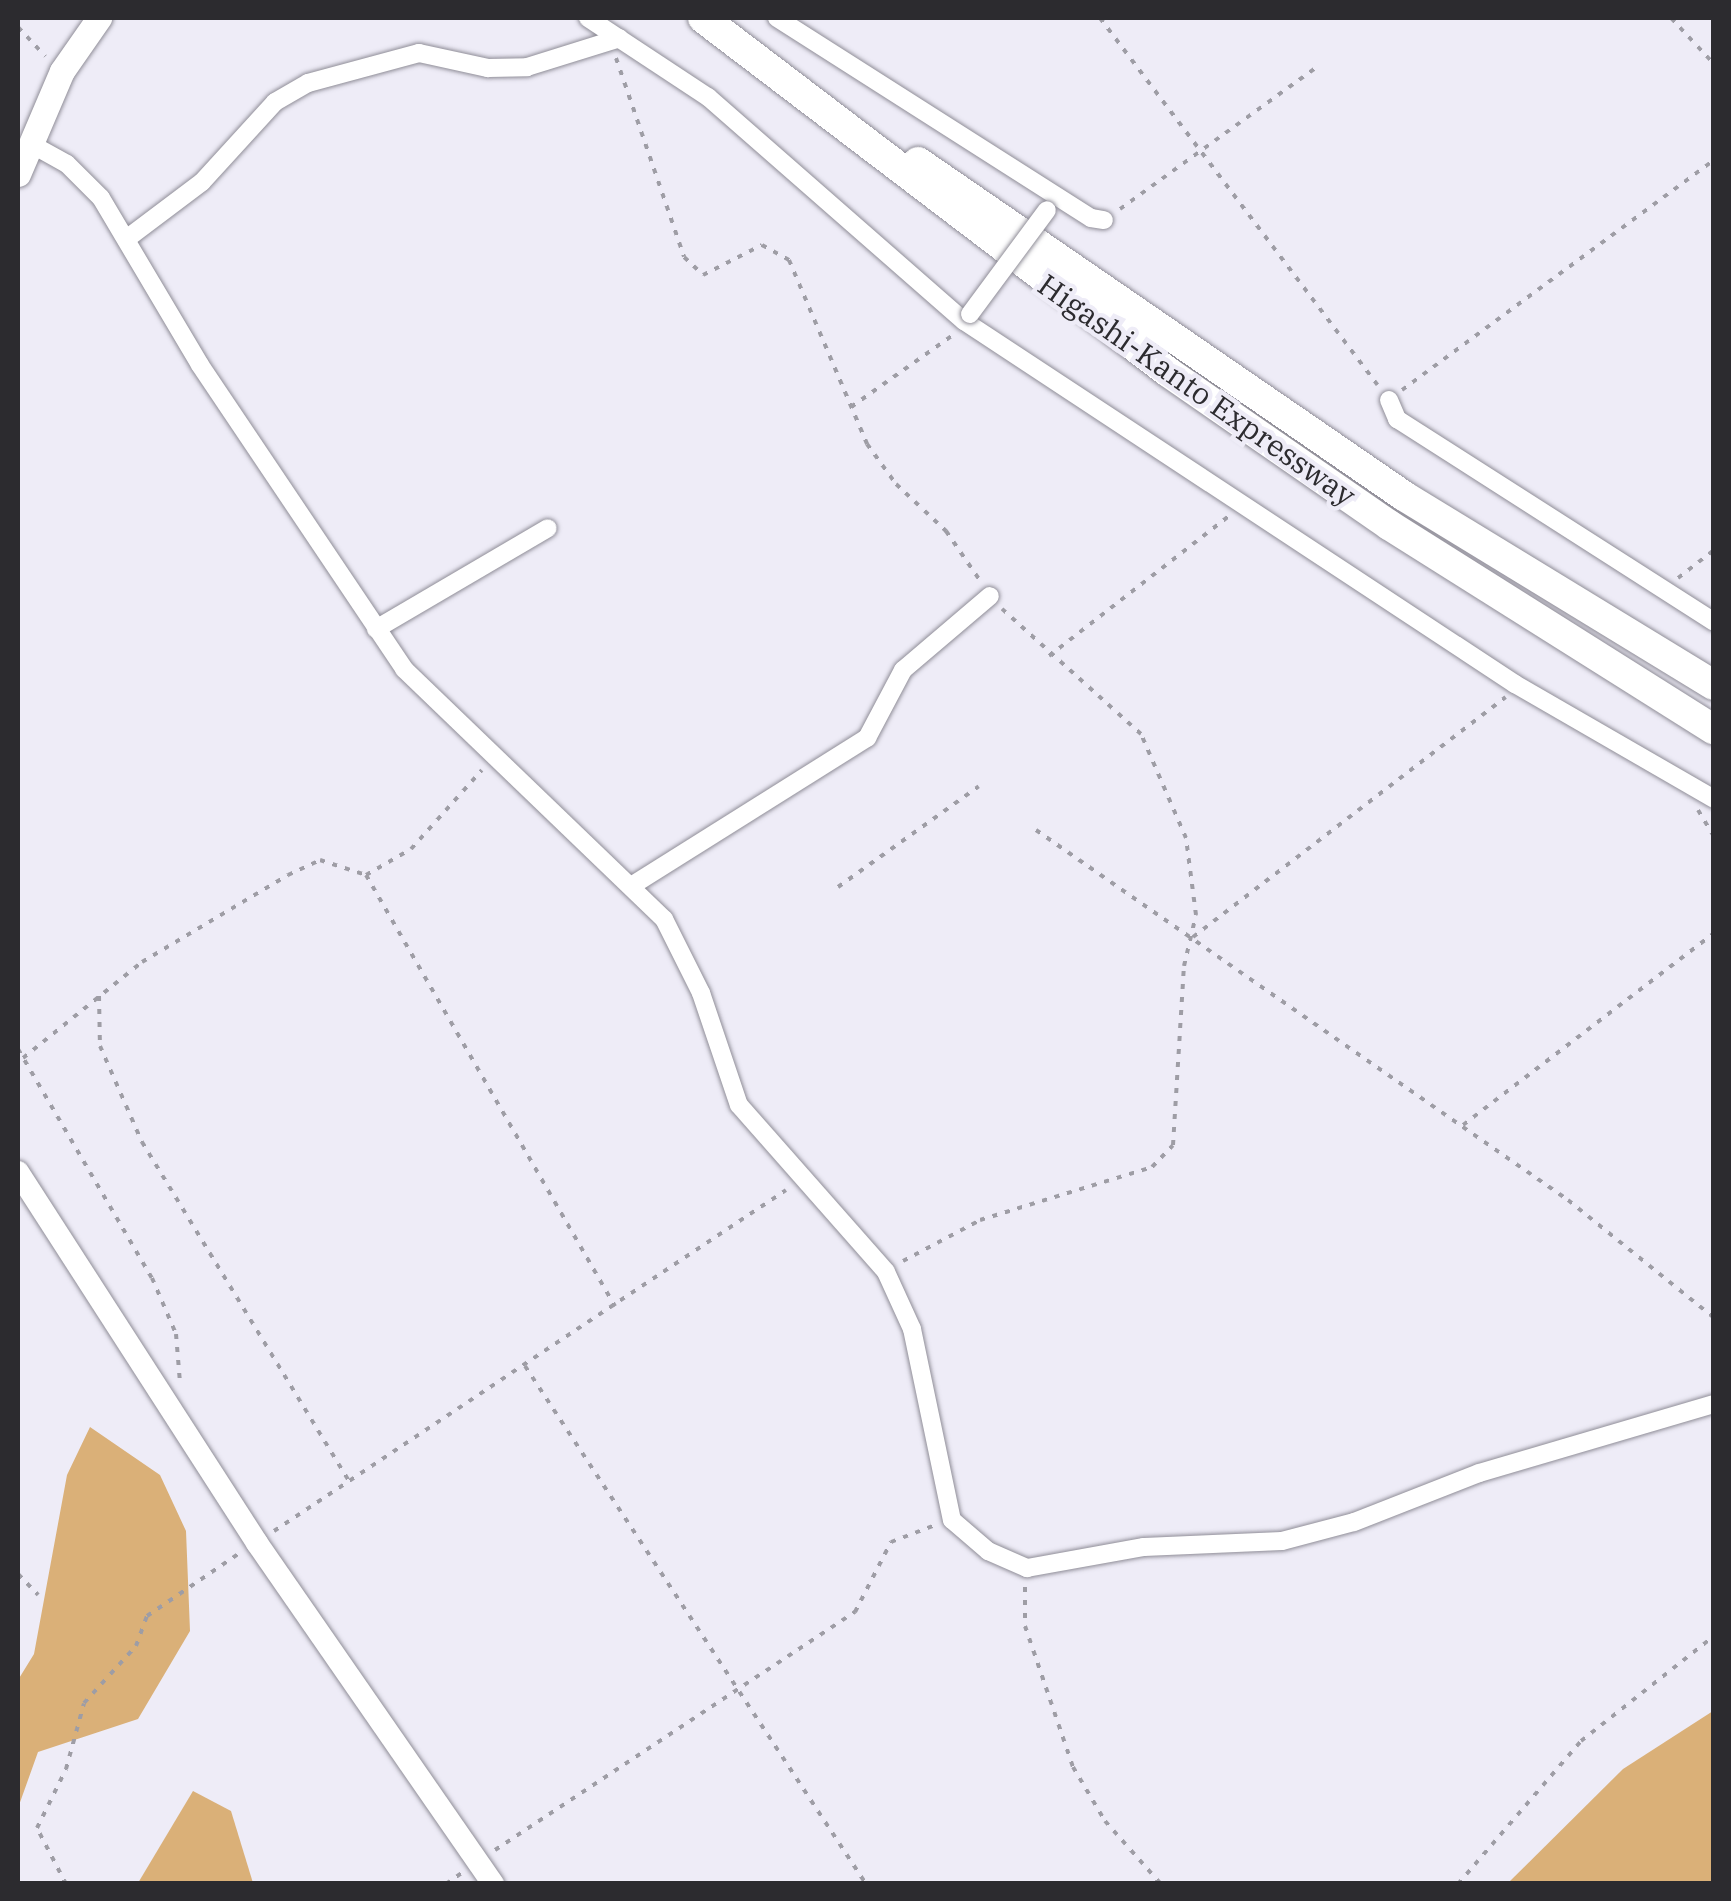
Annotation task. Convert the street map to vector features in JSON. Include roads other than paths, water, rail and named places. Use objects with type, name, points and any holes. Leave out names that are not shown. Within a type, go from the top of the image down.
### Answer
[{"type":"highway","name":"Higashi-Kanto Expressway","points":[[703,18],[1168,372],[1389,525],[1714,730]]},
{"type":"highway","name":"Higashi-Kanto Expressway","points":[[728,18],[1184,350],[1421,506],[1714,685]]},
{"type":"main road","points":[[18,174],[62,71],[99,18]]},
{"type":"street","points":[[588,18],[615,42],[708,96],[967,318],[1236,505],[1515,684],[1714,800]]},
{"type":"street","points":[[777,18],[1104,220]]},
{"type":"street","points":[[129,237],[202,182],[275,102],[308,83],[419,52],[509,69],[615,42]]},
{"type":"street","points":[[30,144],[67,164],[129,237],[200,365],[404,670],[497,752],[664,919],[686,958],[739,1105],[800,1181],[886,1272],[912,1329],[952,1520],[988,1551],[1027,1568],[1144,1547],[1282,1542],[1354,1522],[1479,1473],[1714,1404]]},
{"type":"street","points":[[967,318],[1057,193]]},
{"type":"street","points":[[1389,400],[1397,419],[1714,622]]},
{"type":"street","points":[[376,628],[548,528]]},
{"type":"street","points":[[632,886],[867,738],[903,670],[990,596]]},
{"type":"street","points":[[18,1172],[257,1542],[493,1884]]}]
